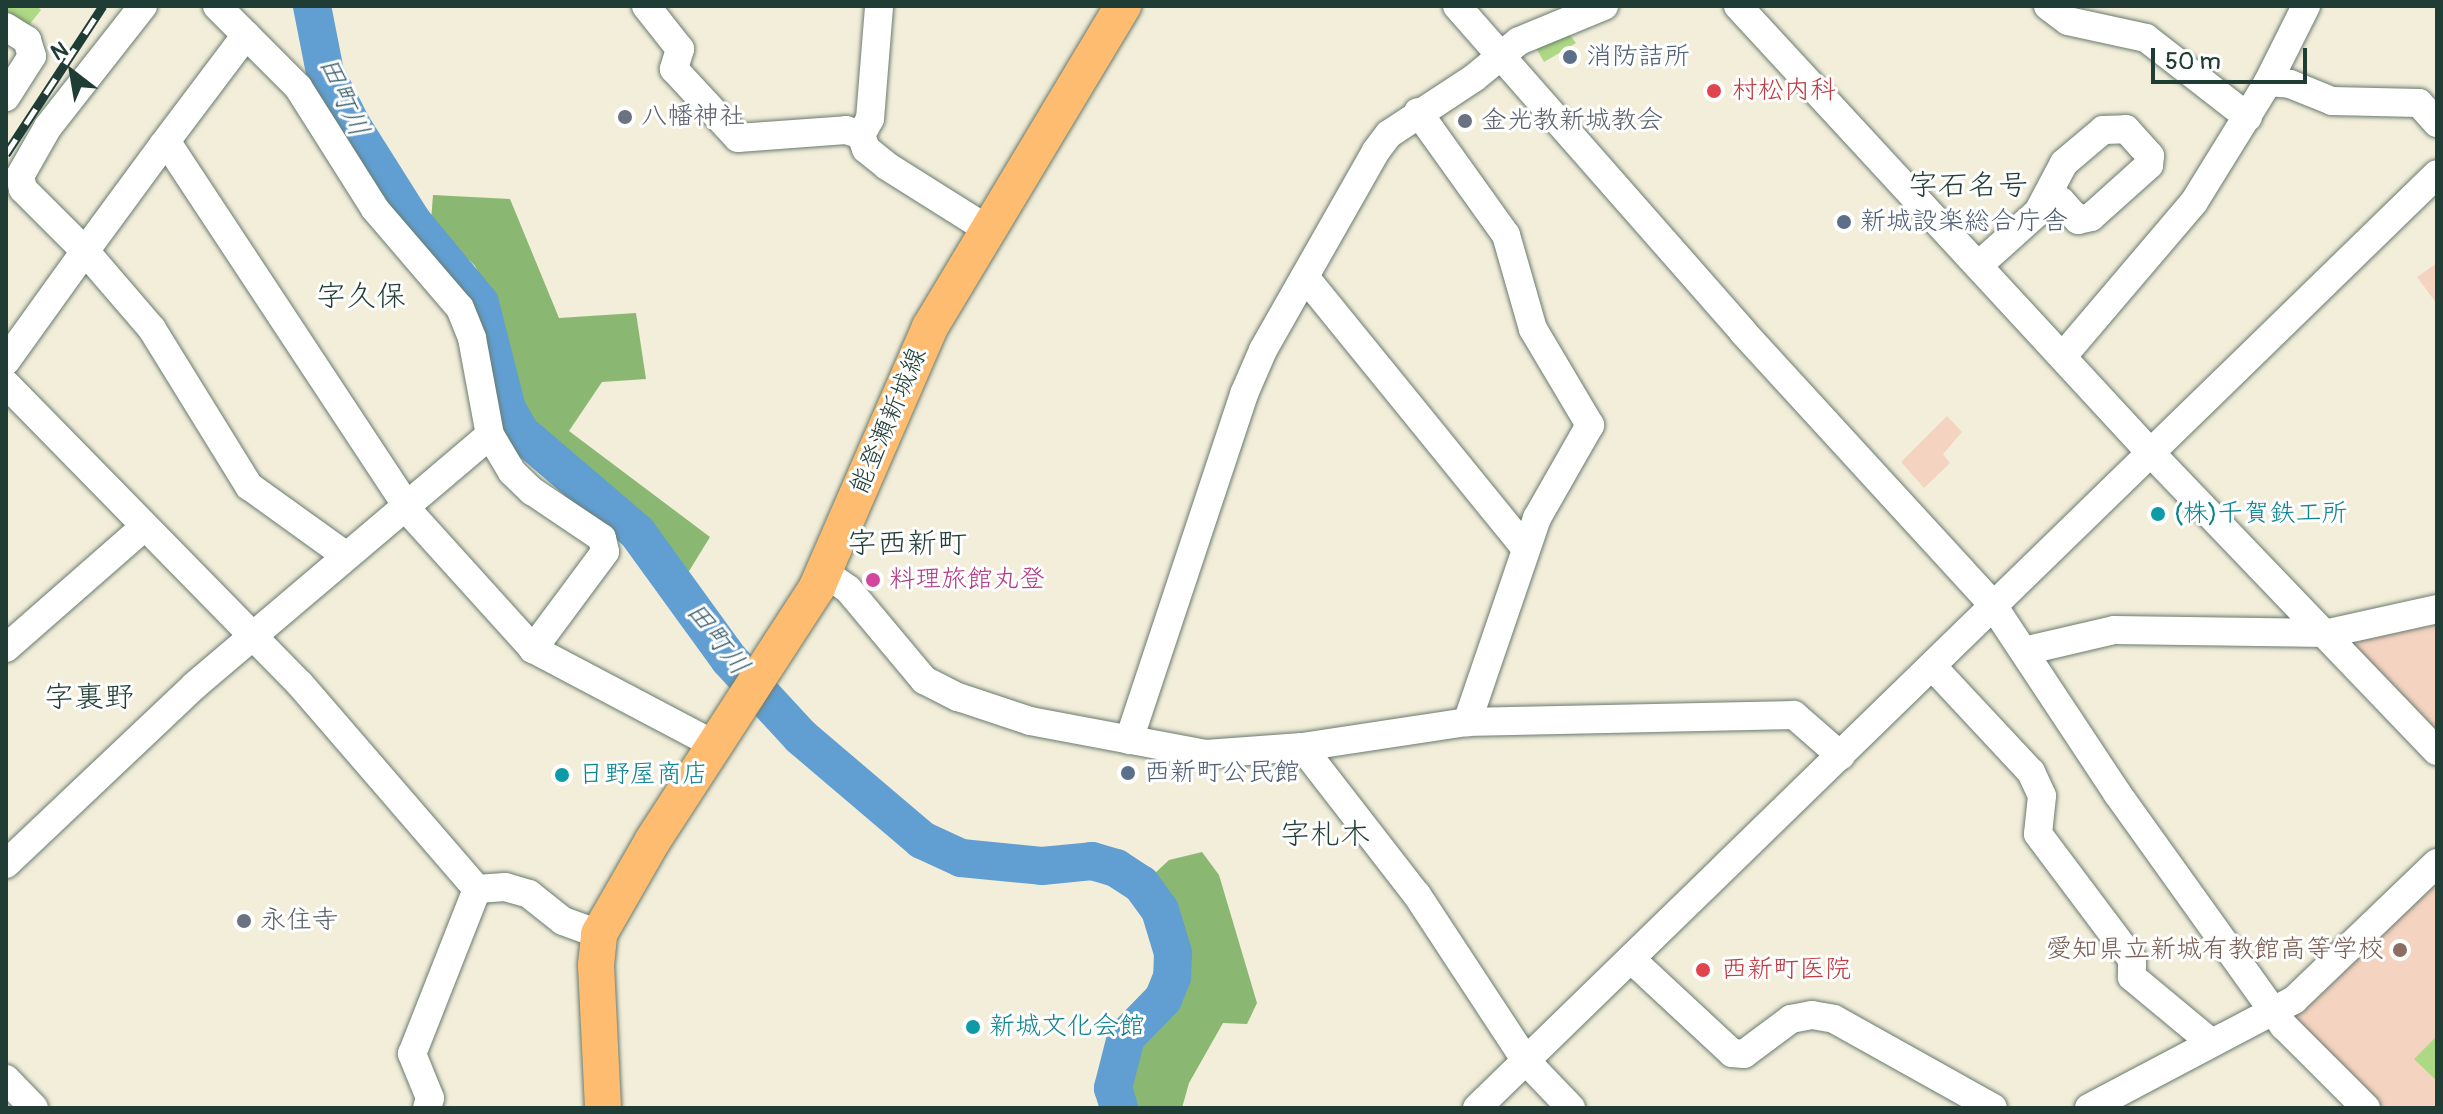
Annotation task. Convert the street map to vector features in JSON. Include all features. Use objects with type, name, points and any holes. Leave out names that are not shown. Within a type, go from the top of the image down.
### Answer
[{"type":"main road","name":"能登瀬新城線","points":[[603,1108],[596,965],[599,934],[653,840],[717,746],[825,573],[930,327],[1123,6]]},
{"type":"street","points":[[143,6],[86,75],[20,176],[23,189],[85,251],[152,329],[249,486],[345,555]]},
{"type":"street","points":[[217,6],[298,87],[375,209],[460,308],[472,338],[490,435],[512,472],[532,491],[602,538],[605,552],[533,649]]},
{"type":"street","points":[[646,6],[680,49],[674,69],[738,138],[846,130],[861,135]]},
{"type":"street","points":[[879,6],[870,119],[861,135],[866,149],[887,166],[987,229]]},
{"type":"street","points":[[1129,740],[1244,394],[1376,151],[1418,112],[1474,78],[1519,41],[1604,6]]},
{"type":"street","points":[[1738,6],[1980,264],[2148,450],[2329,633],[2437,751]]},
{"type":"street","points":[[2048,6],[2068,21],[2146,38],[2248,117]]},
{"type":"street","points":[[2063,356],[2159,247],[2248,117],[2306,6]]},
{"type":"street","points":[[1468,10],[1500,55],[1992,604],[2117,793],[2274,1012],[2366,1108]]},
{"type":"street","points":[[6,27],[27,40],[32,56],[6,97]]},
{"type":"street","points":[[6,361],[246,35]]},
{"type":"street","points":[[2268,82],[2290,84],[2332,101],[2419,103],[2437,123]]},
{"type":"street","points":[[1418,112],[1506,235],[1533,329],[1590,425],[1537,518],[1467,722]]},
{"type":"street","points":[[163,145],[172,150],[405,504],[508,626],[533,649],[717,746]]},
{"type":"street","points":[[1477,1108],[1841,756],[2148,450],[2437,174]]},
{"type":"street","points":[[1980,264],[2038,212],[2046,198]]},
{"type":"street","points":[[1305,277],[1526,549]]},
{"type":"street","points":[[6,384],[300,684],[477,889]]},
{"type":"street","points":[[6,864],[252,636],[490,435]]},
{"type":"street","points":[[6,648],[144,527]]},
{"type":"street","points":[[825,573],[848,589],[924,680],[1030,721],[1206,754],[1302,747],[1467,722],[1794,715],[1841,756]]},
{"type":"street","points":[[2024,651],[2114,630],[2329,633],[2437,609]]},
{"type":"street","points":[[1932,666],[2031,772],[2042,796],[2038,834],[2132,959],[2132,977],[2209,1041]]},
{"type":"street","points":[[1302,747],[1417,895],[1526,1061],[1571,1108]]},
{"type":"street","points":[[2089,1108],[2209,1041],[2294,1000],[2437,863]]},
{"type":"street","points":[[477,889],[505,887],[529,894],[563,921],[599,934]]},
{"type":"street","points":[[427,1108],[430,1098],[412,1054],[477,889]]},
{"type":"street","points":[[1631,959],[1732,1053],[1744,1054],[1791,1019],[1812,1015],[1834,1019],[1993,1108]]},
{"type":"street","points":[[6,1079],[34,1108]]},
{"type":"shaded area","points":[[2437,263],[2437,304],[2417,277]]},
{"type":"shaded area","points":[[1947,416],[1962,432],[1943,454],[1950,463],[1924,488],[1901,462]]},
{"type":"shaded area","points":[[2437,624],[2437,740],[2354,648],[2364,637]]},
{"type":"shaded area","name":"愛知県立新城有教館高等学校","points":[[2437,879],[2437,1108],[2377,1108],[2288,1021]]},
{"type":"green space","points":[[6,6],[37,6],[41,10],[25,30],[6,14]]},
{"type":"green space","points":[[1567,31],[1576,43],[1544,62],[1536,48]]},
{"type":"green space","points":[[433,195],[510,199],[559,318],[636,313],[646,379],[602,382],[569,431],[710,537],[686,576],[633,512],[552,454],[528,424],[497,307],[475,266],[431,221]]},
{"type":"green space","points":[[1202,852],[1219,875],[1257,1003],[1247,1024],[1223,1023],[1189,1083],[1182,1108],[1121,1108],[1116,1088],[1126,1049],[1160,1008],[1177,977],[1170,903],[1153,875],[1169,860]]},
{"type":"green space","points":[[2437,1036],[2437,1081],[2414,1059]]},
{"type":"waterway","name":"田町川","points":[[312,6],[325,72],[351,124],[413,222],[480,303],[507,409],[521,433],[637,532],[729,659],[801,737],[922,840],[961,858],[1042,866],[1092,861],[1116,868],[1141,884],[1160,910],[1173,953],[1172,977],[1163,999],[1126,1037],[1113,1088],[1119,1108]]},
{"type":"railway","points":[[6,154],[103,6]]},
{"type":"place","name":"消防詰所","points":[[1570,57]]},
{"type":"place","name":"村松内科","points":[[1714,91]]},
{"type":"place","name":"八幡神社","points":[[625,117]]},
{"type":"place","name":"金光教新城教会","points":[[1465,121]]},
{"type":"place","name":"新城設楽総合庁舎","points":[[1844,222]]},
{"type":"place","name":"(株)千賀鉄工所","points":[[2158,514]]},
{"type":"place","name":"料理旅館丸登","points":[[873,580]]},
{"type":"place","name":"西新町公民館","points":[[1128,773]]},
{"type":"place","name":"日野屋商店","points":[[562,775]]},
{"type":"place","name":"永住寺","points":[[244,921]]},
{"type":"place","name":"愛知県立新城有教館高等学校","points":[[2400,950]]},
{"type":"place","name":"西新町医院","points":[[1703,970]]},
{"type":"place","name":"新城文化会館","points":[[973,1027]]},
{"type":"district","name":"字石名号","points":[[1968,186]]},
{"type":"district","name":"字久保","points":[[361,297]]},
{"type":"district","name":"字西新町","points":[[907,544]]},
{"type":"district","name":"字裏野","points":[[89,698]]},
{"type":"district","name":"字札木","points":[[1325,835]]}]
